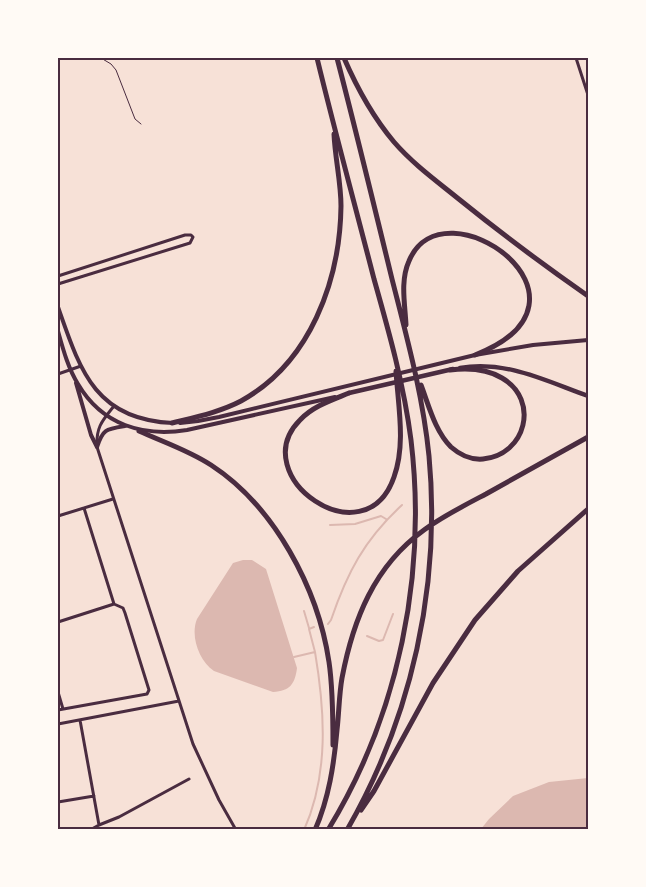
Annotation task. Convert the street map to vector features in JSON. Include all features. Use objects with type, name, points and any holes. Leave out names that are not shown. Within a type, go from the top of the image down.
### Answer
[{"type":"highway","points":[[317,58],[395,356],[408,419],[415,482],[415,535],[410,598],[400,651],[383,712],[364,761],[328,830]]},
{"type":"highway","points":[[337,58],[414,368],[427,435],[431,494],[430,552],[424,611],[415,658],[400,710],[378,769],[348,828]]},
{"type":"highway","points":[[344,58],[357,87],[372,113],[408,157],[489,223],[588,296]]},
{"type":"highway","points":[[172,423],[220,410],[252,394],[280,371],[296,352],[310,330],[330,282],[338,241],[341,203],[332,121]]},
{"type":"highway","points":[[408,341],[404,284],[406,268],[410,258],[422,244],[434,236],[451,233],[471,236],[491,245],[508,257],[525,279],[530,294],[528,312],[519,329],[505,341],[475,355]]},
{"type":"highway","points":[[349,394],[316,407],[307,414],[294,426],[285,450],[289,471],[304,492],[322,506],[347,513],[362,511],[377,503],[387,492],[394,477],[400,442],[395,356]]},
{"type":"highway","points":[[414,368],[438,428],[451,447],[458,452],[477,459],[495,456],[504,452],[516,441],[523,426],[524,408],[517,393],[506,380],[493,374],[473,370],[450,370]]},
{"type":"highway","points":[[139,431],[184,449],[222,472],[262,512],[289,551],[308,588],[325,639],[332,684],[333,768]]},
{"type":"highway","points":[[315,830],[327,795],[333,768],[341,684],[347,652],[353,631],[379,575],[396,555],[423,530],[588,437]]},
{"type":"highway","points":[[348,828],[374,791],[433,683],[475,620],[518,571],[588,509]]},
{"type":"main road","points":[[349,394],[450,370],[480,365],[532,374],[588,396]]},
{"type":"street","points":[[576,58],[588,95]]},
{"type":"street","points":[[58,276],[185,235],[193,237],[190,243],[58,284]]},
{"type":"street","points":[[58,307],[81,366],[95,389],[114,406],[123,411],[142,419],[172,423],[198,421],[475,355],[533,345],[588,340]]},
{"type":"street","points":[[58,331],[71,370],[84,394],[107,415],[125,426],[139,431],[164,433],[187,430],[349,394]]},
{"type":"street","points":[[58,374],[81,366]]},
{"type":"street","points":[[75,378],[86,419],[179,701],[200,759],[219,800],[236,830]]},
{"type":"street","points":[[97,448],[97,431],[114,406]]},
{"type":"street","points":[[97,448],[104,432],[112,428],[125,426]]},
{"type":"street","points":[[58,516],[113,499]]},
{"type":"street","points":[[84,508],[114,604]]},
{"type":"street","points":[[58,622],[114,604],[123,608],[148,682],[147,694],[58,710]]},
{"type":"street","points":[[58,692],[63,709]]},
{"type":"street","points":[[58,724],[179,701]]},
{"type":"street","points":[[80,720],[99,825]]},
{"type":"street","points":[[90,830],[119,818],[189,779]]},
{"type":"street","points":[[58,802],[94,796]]},
{"type":"lane","points":[[101,58],[111,64],[116,70],[135,119],[141,124]]},
{"type":"shaded area","points":[[252,560],[266,569],[297,668],[291,686],[284,690],[273,692],[214,671],[204,661],[197,648],[195,626],[197,619],[233,563]]},
{"type":"shaded area","points":[[588,778],[588,829],[481,829],[513,796],[549,782]]},
{"type":"waterway","points":[[328,624],[358,558],[377,531],[402,505]]},
{"type":"waterway","points":[[330,525],[355,524],[381,516],[386,519]]},
{"type":"waterway","points":[[304,611],[309,628]]},
{"type":"waterway","points":[[367,636],[379,641],[383,640],[393,614]]},
{"type":"waterway","points":[[314,627],[309,629],[315,652]]},
{"type":"waterway","points":[[294,657],[315,652],[323,719],[323,742],[318,787],[304,830]]}]
